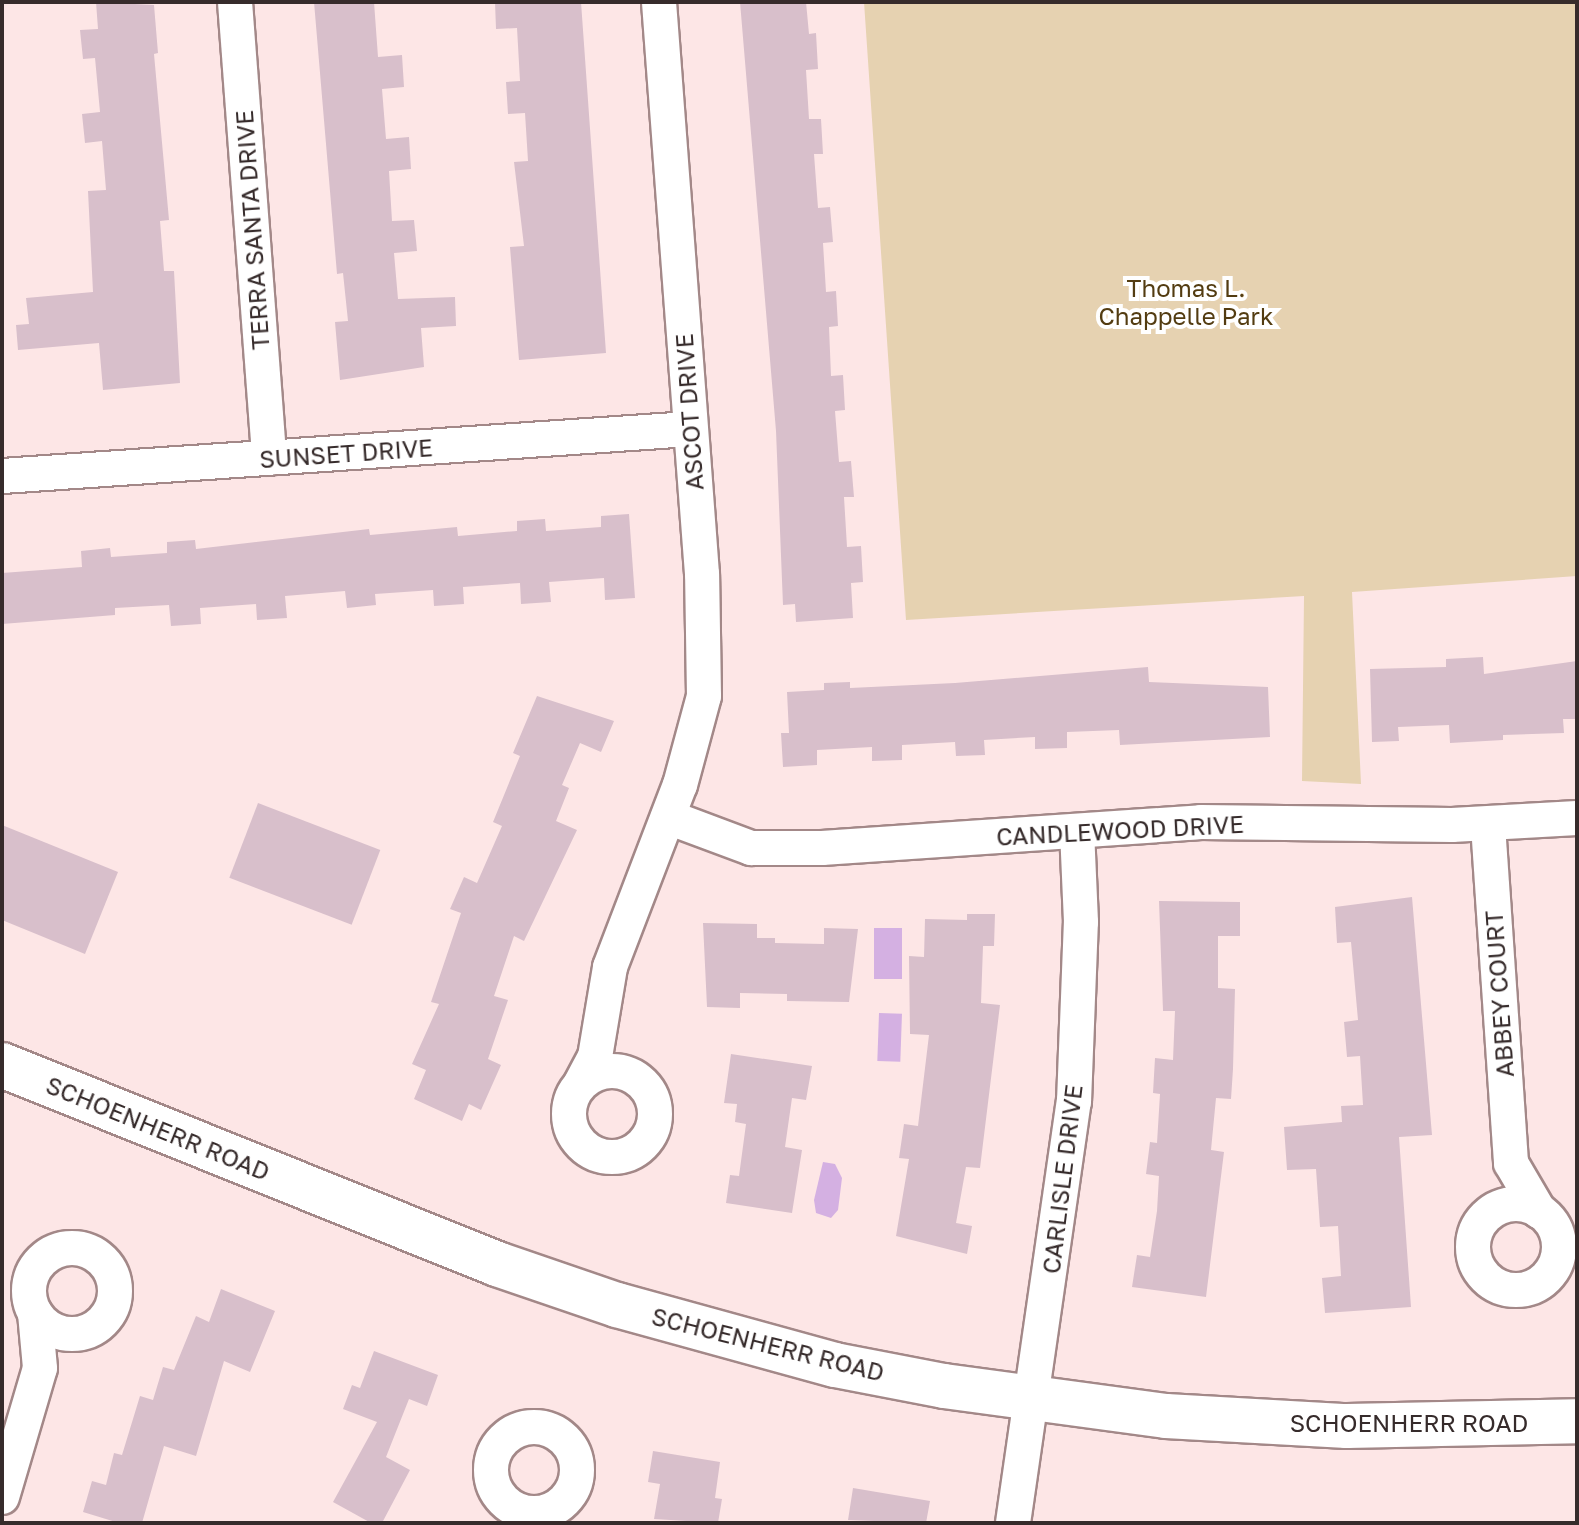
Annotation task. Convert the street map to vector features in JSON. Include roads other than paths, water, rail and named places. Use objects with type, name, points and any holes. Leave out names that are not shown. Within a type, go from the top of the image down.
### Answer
[{"type":"main road","name":"SCHOENHERR ROAD","points":[[2,1065],[497,1264],[617,1305],[835,1365],[1031,1399],[1262,1423],[1577,1421]]},
{"type":"street","name":"TERRA SANTA DRIVE","points":[[235,2],[269,458]]},
{"type":"street","name":"ASCOT DRIVE","points":[[581,1083],[595,1057],[610,967],[668,817],[704,696],[706,644],[659,2]]},
{"type":"street","name":"SUNSET DRIVE","points":[[2,476],[690,429]]},
{"type":"street","name":"CANDLEWOOD DRIVE","points":[[668,817],[751,848],[1077,832],[1201,822],[1488,825],[1577,818]]},
{"type":"street","name":"ABBEY COURT","points":[[1488,825],[1511,1163],[1539,1211],[1550,1221],[1559,1249],[1548,1276],[1522,1290],[1493,1284],[1475,1263],[1474,1236],[1511,1163]]},
{"type":"street","name":"CARLISLE DRIVE","points":[[1013,1523],[1074,1102],[1081,922],[1077,832]]},
{"type":"street","points":[[600,1030],[620,1071]]},
{"type":"street","points":[[620,1071],[644,1084],[656,1109],[650,1136],[629,1154],[600,1156],[576,1139],[569,1110],[581,1083],[593,1074],[620,1071]]},
{"type":"street","points":[[1488,1213],[1513,1203],[1539,1211]]},
{"type":"street","points":[[2,1497],[40,1368],[29,1284],[43,1258],[55,1250],[85,1249],[108,1267],[115,1293],[105,1318],[40,1368]]},
{"type":"street","points":[[35,1313],[55,1331],[82,1333]]},
{"type":"street","points":[[547,1429],[570,1447],[577,1473],[568,1498],[536,1518],[517,1510],[500,1508],[491,1464],[505,1438],[517,1430],[547,1429]]},
{"type":"park label","name":"Thomas L. Chappelle Park","points":[[1186,302]]}]
